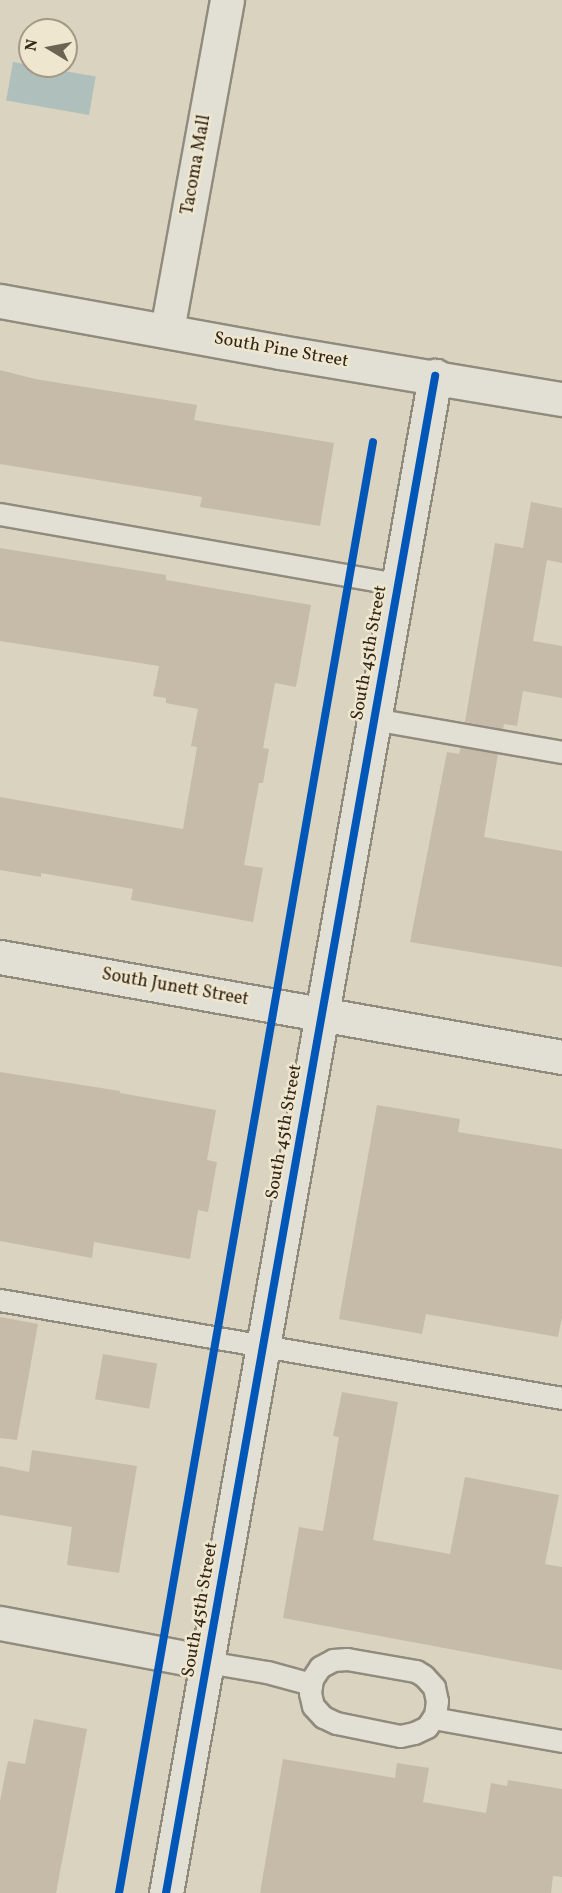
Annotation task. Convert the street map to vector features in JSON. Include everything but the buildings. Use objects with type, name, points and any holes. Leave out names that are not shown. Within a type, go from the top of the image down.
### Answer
[{"type":"street","name":"Tacoma Mall","points":[[167,330],[227,0]]},
{"type":"street","name":"South Pine Street","points":[[0,301],[280,352],[435,376],[562,399]]},
{"type":"street","name":"South 45th Street","points":[[166,1893],[435,376]]},
{"type":"street","name":"South Junett Street","points":[[0,957],[562,1057]]},
{"type":"street","points":[[0,1623],[207,1662]]},
{"type":"lane","points":[[0,514],[398,584]]},
{"type":"lane","points":[[373,719],[562,752]]},
{"type":"lane","points":[[0,1300],[562,1398]]},
{"type":"lane","points":[[347,1659],[416,1671],[434,1687],[437,1701],[433,1718],[427,1727],[414,1734],[400,1736],[336,1723],[323,1717],[313,1706],[310,1693],[311,1684],[320,1667],[333,1660],[347,1659]]},
{"type":"lane","points":[[207,1662],[267,1672],[311,1684]]},
{"type":"lane","points":[[433,1718],[562,1741]]},
{"type":"shaded area","points":[[13,62],[18,63],[18,78],[78,78],[78,73],[96,77],[89,115],[6,100]]},
{"type":"cycle path","points":[[166,1893],[435,376]]},
{"type":"cycle path","points":[[119,1893],[373,442]]}]
